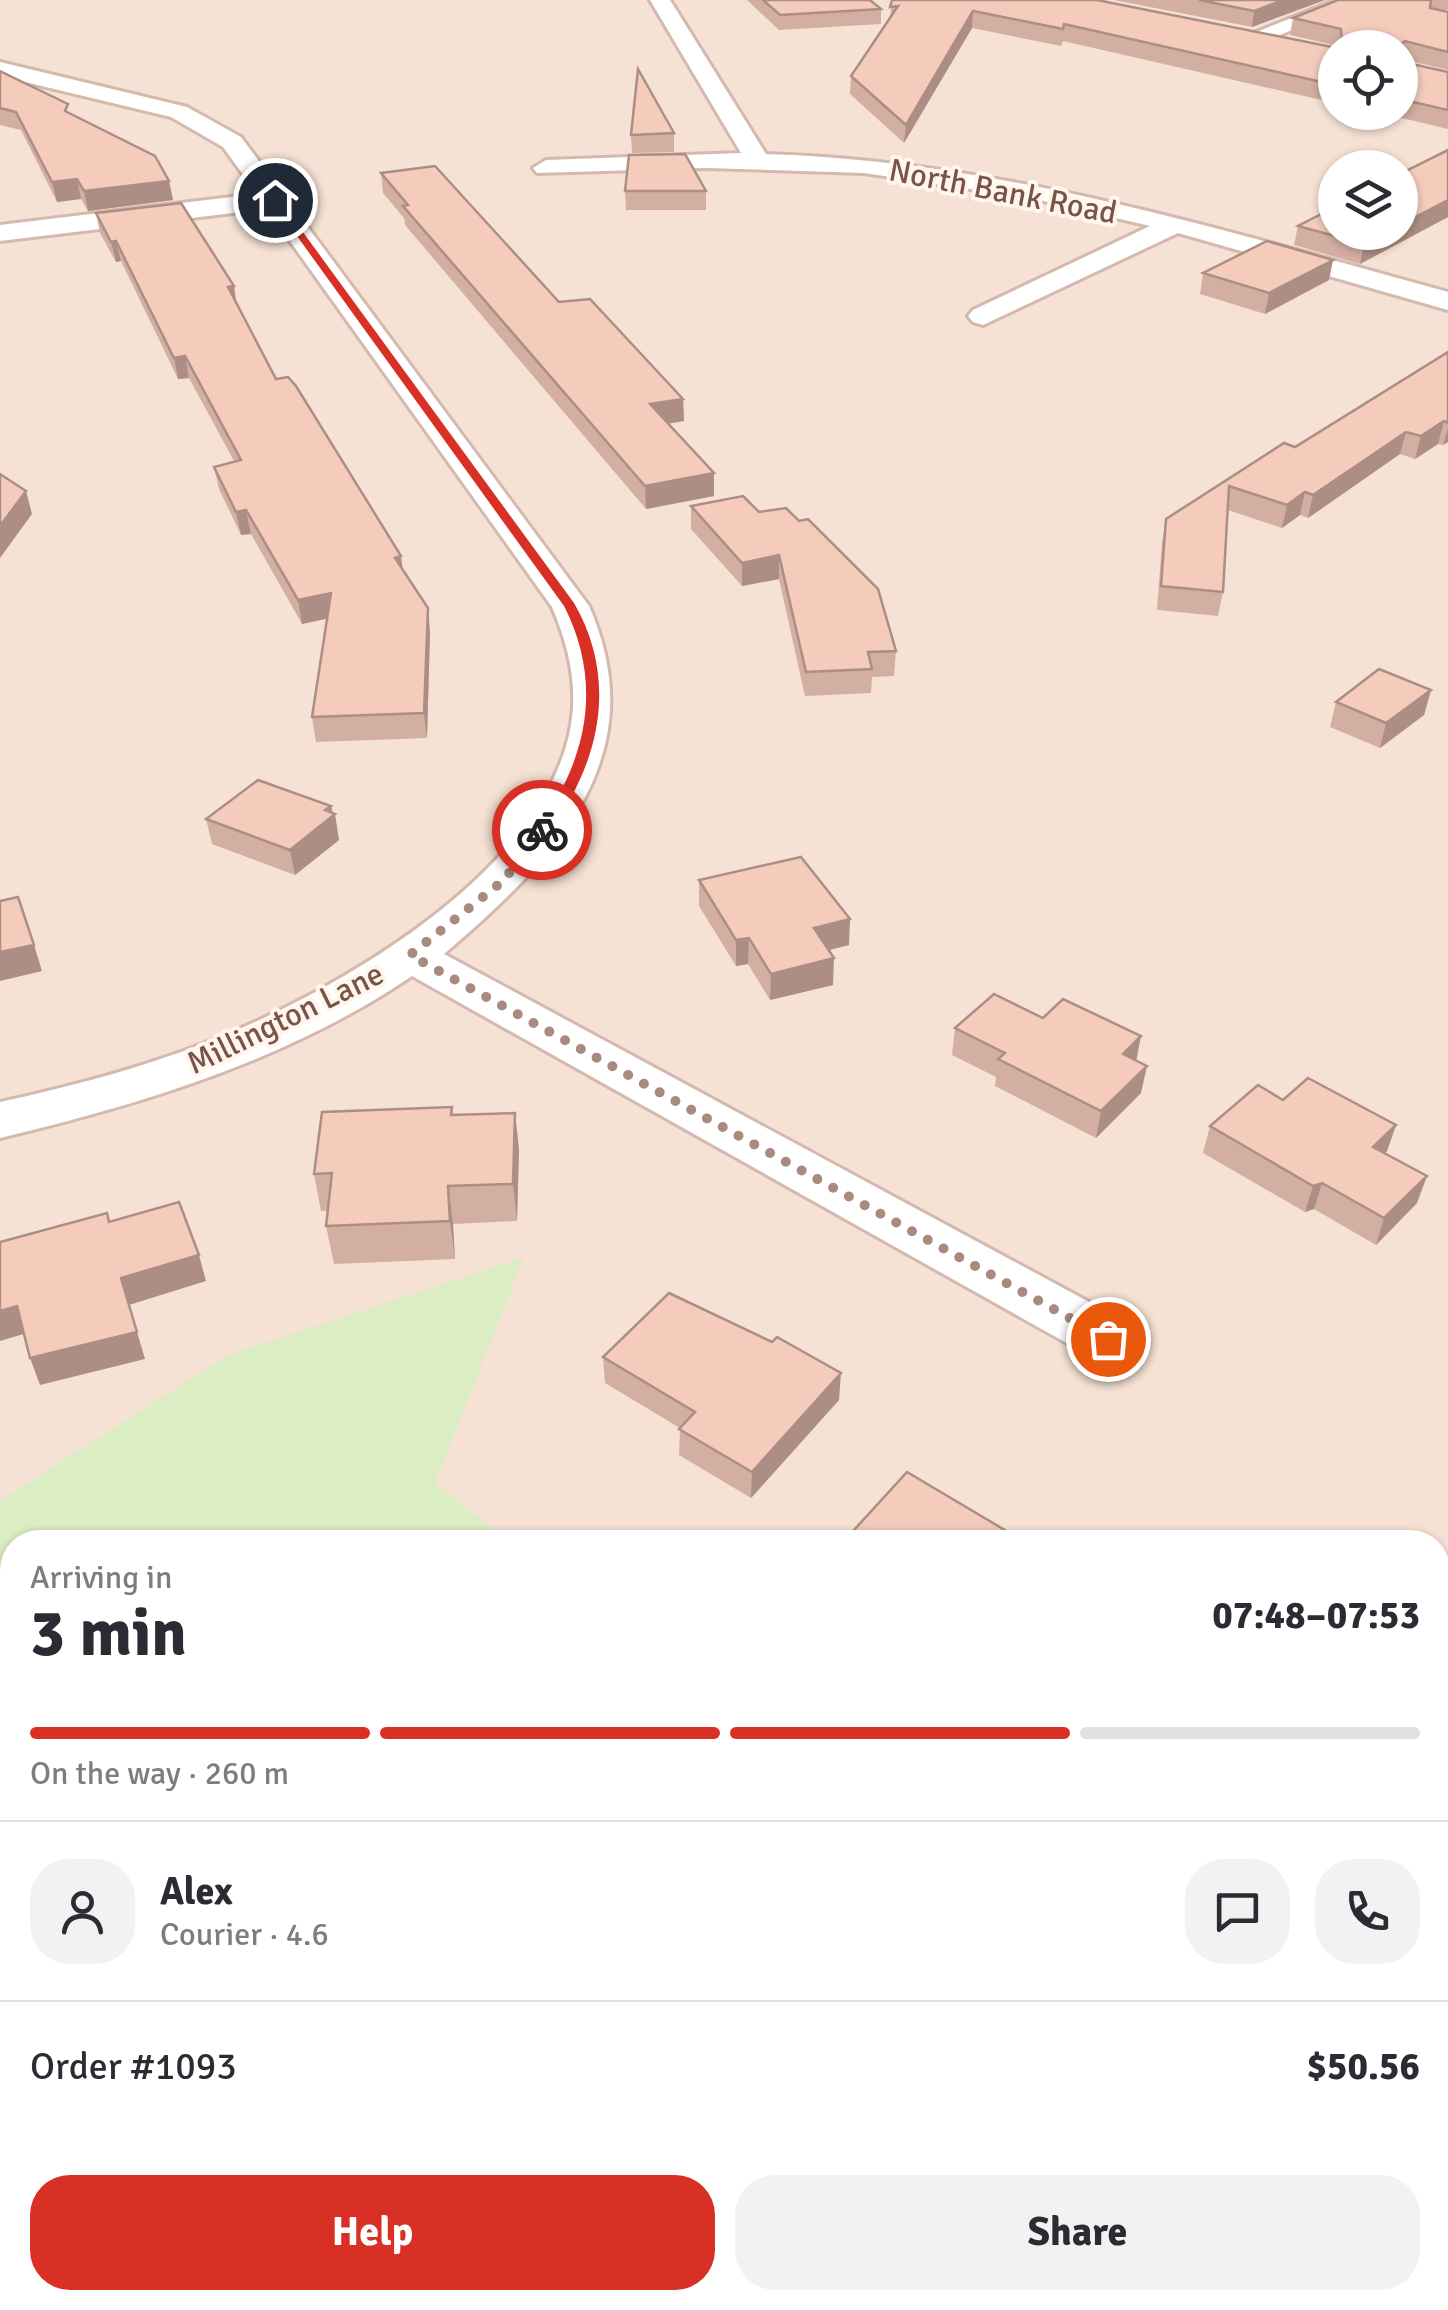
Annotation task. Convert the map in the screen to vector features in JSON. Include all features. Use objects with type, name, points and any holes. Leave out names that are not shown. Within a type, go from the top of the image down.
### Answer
[{"type":"street","points":[[660,0],[757,159]]},
{"type":"street","points":[[1299,46],[1246,35],[1355,0]]},
{"type":"street","name":"Millington Lane","points":[[0,69],[134,98],[197,119],[232,142],[570,606],[585,634],[594,674],[590,731],[582,763],[559,810],[503,881],[410,955],[320,1009],[210,1059],[156,1080],[0,1120]]},
{"type":"street","name":"North Bank Road","points":[[546,168],[757,159],[887,168],[969,179],[1170,226],[1448,302]]},
{"type":"street","points":[[0,233],[275,200]]},
{"type":"street","points":[[984,316],[1170,226]]},
{"type":"street","points":[[410,955],[1108,1339]]},
{"type":"shaded area","points":[[0,0],[1448,0],[1448,1530],[94,1530],[0,1522]]},
{"type":"green space","points":[[524,1257],[435,1483],[494,1530],[0,1530],[0,1501],[228,1355]]},
{"type":"building","points":[[763,0],[870,0],[881,9],[780,15]]},
{"type":"building","points":[[892,0],[1097,0],[1318,44],[1318,81],[1064,24],[1063,29],[973,11],[906,125],[851,76],[898,6],[890,7]]},
{"type":"building","points":[[1199,0],[1284,0],[1254,11]]},
{"type":"building","points":[[1338,0],[1431,0],[1430,8],[1448,12],[1448,52],[1418,44],[1418,30],[1341,30],[1293,18]]},
{"type":"building","points":[[1418,65],[1448,72],[1448,110],[1418,103]]},
{"type":"building","points":[[638,69],[674,133],[631,135]]},
{"type":"building","points":[[0,71],[68,104],[65,111],[155,156],[169,181],[84,191],[77,179],[52,182],[16,112],[0,108]]},
{"type":"building","points":[[1448,150],[1448,200],[1418,216],[1418,165]]},
{"type":"building","points":[[685,154],[706,191],[625,191],[629,155]]},
{"type":"building","points":[[435,166],[559,302],[590,299],[683,399],[650,404],[714,473],[645,486],[403,206],[408,205],[381,173]]},
{"type":"building","points":[[181,203],[234,286],[228,287],[276,379],[288,377],[296,386],[401,556],[395,558],[428,608],[424,713],[312,717],[331,593],[298,600],[246,510],[236,512],[214,467],[241,460],[185,356],[174,358],[116,241],[111,242],[96,213]]},
{"type":"building","points":[[1318,216],[1318,231],[1298,226]]},
{"type":"building","points":[[1267,241],[1333,260],[1269,293],[1203,273]]},
{"type":"building","points":[[1448,352],[1448,423],[1444,421],[1421,436],[1406,432],[1313,495],[1305,492],[1287,505],[1229,486],[1223,592],[1161,586],[1166,519],[1284,443],[1295,447]]},
{"type":"building","points":[[0,474],[26,491],[0,526]]},
{"type":"building","points":[[743,496],[759,512],[786,508],[799,521],[808,519],[878,589],[896,651],[868,652],[872,669],[806,672],[779,555],[742,563],[691,506]]},
{"type":"building","points":[[1379,669],[1431,690],[1386,723],[1336,702]]},
{"type":"building","points":[[258,780],[331,806],[325,810],[335,814],[290,850],[206,819]]},
{"type":"building","points":[[801,857],[850,919],[814,928],[834,958],[771,974],[749,938],[736,940],[699,880]]},
{"type":"building","points":[[18,897],[34,945],[0,952],[0,901]]},
{"type":"building","points":[[994,994],[1043,1018],[1063,999],[1141,1036],[1123,1054],[1147,1066],[1101,1111],[998,1059],[1005,1053],[955,1028]]},
{"type":"building","points":[[1308,1078],[1396,1125],[1373,1147],[1427,1176],[1384,1218],[1322,1183],[1313,1186],[1210,1126],[1258,1085],[1283,1100]]},
{"type":"building","points":[[452,1107],[451,1115],[515,1113],[513,1184],[448,1186],[450,1221],[326,1226],[332,1173],[314,1174],[322,1112]]},
{"type":"building","points":[[179,1202],[199,1255],[121,1278],[137,1332],[30,1358],[17,1306],[0,1311],[0,1242],[107,1213],[109,1222]]},
{"type":"building","points":[[669,1293],[772,1342],[777,1337],[841,1373],[752,1472],[679,1429],[695,1412],[603,1357]]},
{"type":"building","points":[[907,1472],[1005,1530],[854,1530]]},
{"type":"way so far","points":[[542,830],[503,881],[468,913],[410,955],[1108,1339]]},
{"type":"route","points":[[275,200],[570,606],[585,634],[594,674],[594,714],[582,763],[559,810],[542,830]]}]
